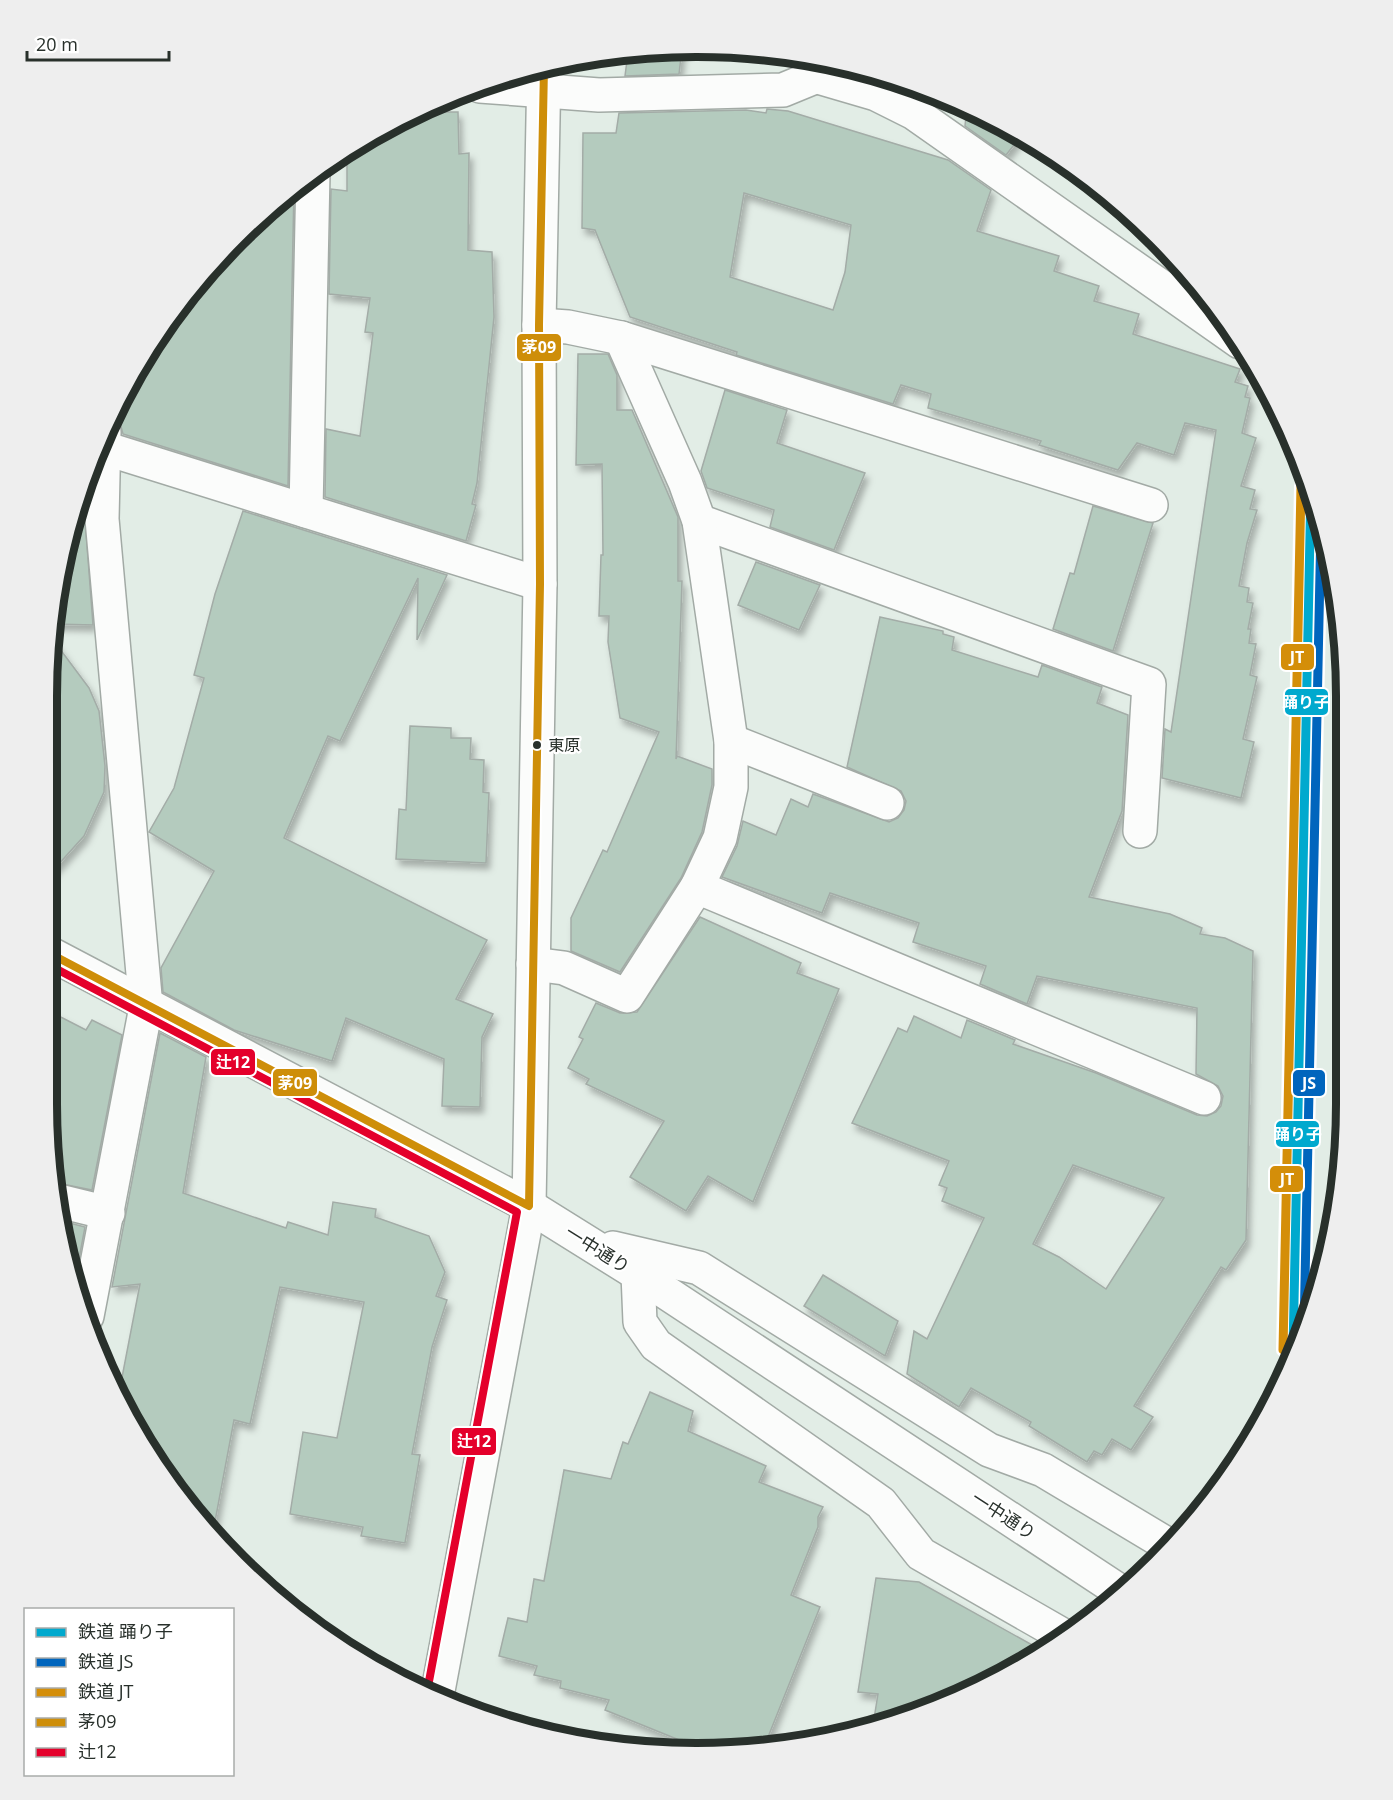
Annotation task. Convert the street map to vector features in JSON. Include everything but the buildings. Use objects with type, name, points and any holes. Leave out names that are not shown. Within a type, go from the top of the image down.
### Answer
[{"type":"street","points":[[524,81],[543,79],[599,95],[783,90],[830,71]]},
{"type":"street","points":[[831,71],[914,113],[1218,326]]},
{"type":"street","points":[[439,1688],[528,1206],[540,584],[539,325],[543,79]]},
{"type":"street","points":[[306,511],[313,185]]},
{"type":"street","points":[[539,325],[568,327],[621,338],[1151,505]]},
{"type":"street","points":[[533,964],[564,968],[627,996],[697,887],[720,838],[731,787],[731,741],[699,521],[685,482],[621,338]]},
{"type":"street","points":[[110,442],[306,511],[540,584]]},
{"type":"street","points":[[88,1300],[108,1213],[146,1007],[102,519],[104,458]]},
{"type":"street","points":[[699,521],[1149,684],[1140,831]]},
{"type":"street","points":[[731,741],[887,803]]},
{"type":"street","points":[[697,887],[1204,1098]]},
{"type":"street","name":"一中通り","points":[[57,958],[146,1007],[528,1206],[638,1274],[1114,1587]]},
{"type":"street","points":[[65,1202],[108,1213]]},
{"type":"street","points":[[588,1242],[699,1268],[989,1450],[1043,1470],[1162,1541]]},
{"type":"street","points":[[638,1274],[640,1322],[656,1346],[881,1503],[921,1554],[1057,1632]]},
{"type":"rail line","name":"JT","points":[[1283,1350],[1301,488]]},
{"type":"rail line","name":"踊り子","points":[[1293,1331],[1310,519]]},
{"type":"rail line","name":"JS","points":[[1305,1300],[1320,557]]},
{"type":"transit line","name":"茅09","points":[[57,957],[529,1206],[540,584],[539,325],[544,76]]},
{"type":"transit line","name":"辻12","points":[[57,969],[517,1212],[429,1684]]},
{"type":"place","name":"東原","points":[[537,745]]}]
